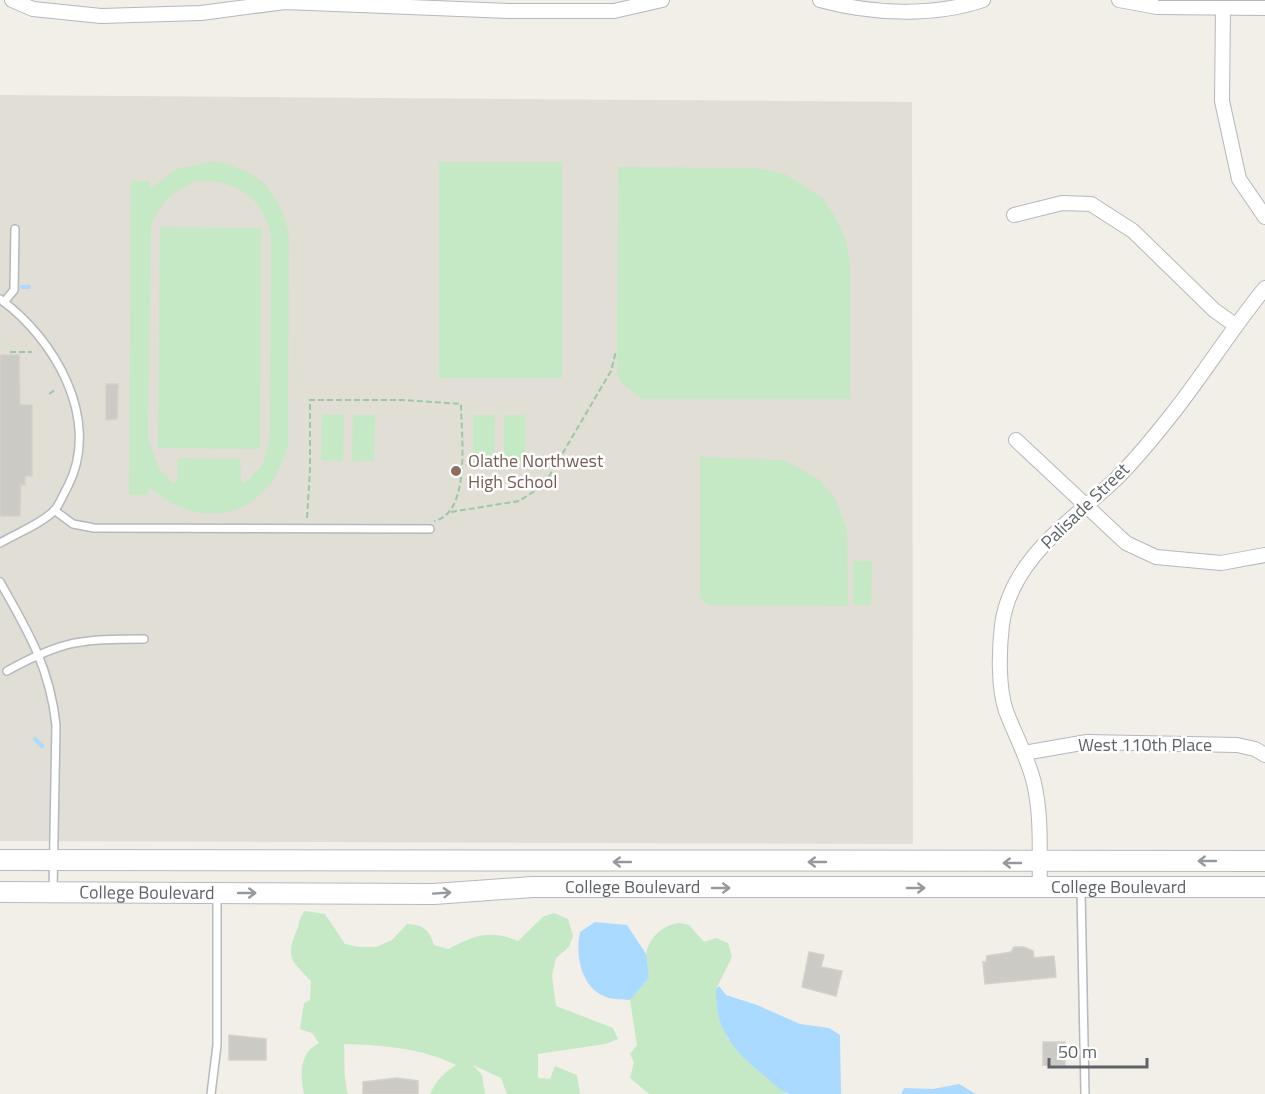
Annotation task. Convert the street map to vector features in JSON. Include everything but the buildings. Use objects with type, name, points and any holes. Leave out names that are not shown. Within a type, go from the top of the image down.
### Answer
[{"type":"main road","name":"College Boulevard","points":[[0,860],[1265,861]]},
{"type":"main road","name":"College Boulevard","points":[[0,892],[434,894],[532,887],[1265,887]]},
{"type":"street","points":[[12,0],[33,9],[89,15],[201,13],[285,2],[565,6],[614,11],[662,0]]},
{"type":"street","points":[[88,0],[89,15]]},
{"type":"street","points":[[820,0],[861,9],[905,10],[950,9],[983,0]]},
{"type":"street","points":[[1119,0],[1157,8],[1264,8]]},
{"type":"street","points":[[1223,8],[1222,100],[1239,179],[1265,216]]},
{"type":"street","points":[[1014,215],[1062,203],[1091,204],[1133,231],[1214,310],[1235,325]]},
{"type":"street","name":"Palisade Street","points":[[1040,888],[1040,822],[1034,784],[1006,709],[1002,681],[1002,625],[1010,593],[1025,567],[1051,535],[1119,476],[1176,409],[1235,325],[1265,288]]},
{"type":"street","points":[[1016,440],[1126,543],[1156,557],[1221,563],[1265,555]]},
{"type":"street","name":"West 110th Place","points":[[1024,753],[1087,742],[1237,745],[1255,749],[1265,755]]},
{"type":"lane","points":[[0,543],[54,510],[72,478],[78,456],[79,435],[70,390],[50,349],[31,325],[2,301],[14,290],[15,229]]},
{"type":"lane","points":[[54,510],[73,524],[94,528],[430,529]]},
{"type":"lane","points":[[0,582],[39,653],[53,702],[56,725],[53,892]]},
{"type":"lane","points":[[7,671],[39,653],[88,639],[144,639]]},
{"type":"lane","points":[[1080,888],[1085,1094]]},
{"type":"lane","points":[[211,1094],[217,1045],[217,893]]},
{"type":"path","points":[[451,512],[519,501],[544,484],[611,371],[616,351]]},
{"type":"path","points":[[10,352],[32,352]]},
{"type":"path","points":[[49,394],[55,390]]},
{"type":"path","points":[[307,520],[310,400],[403,400],[461,404],[460,491],[451,512],[443,519],[431,521]]},
{"type":"shaded area","name":"Olathe Northwest High School","points":[[0,95],[912,102],[913,844],[0,841]]},
{"type":"green space","points":[[214,161],[243,170],[255,177],[265,185],[280,206],[289,236],[288,442],[280,467],[268,487],[252,501],[234,510],[213,514],[192,511],[170,502],[149,487],[148,495],[129,495],[131,181],[150,181],[150,189],[177,169]],"holes":[[[198,181],[212,181],[236,188],[255,201],[262,211],[271,237],[270,438],[263,464],[245,483],[241,480],[240,459],[178,458],[177,480],[173,484],[159,469],[148,438],[151,224],[164,202],[175,192]]]},
{"type":"green space","points":[[439,162],[562,162],[562,378],[439,378]]},
{"type":"green space","points":[[618,167],[756,168],[785,174],[822,198],[834,215],[846,240],[850,263],[850,399],[641,399],[617,378]]},
{"type":"green space","points":[[160,227],[261,228],[260,449],[158,448]]},
{"type":"green space","points":[[322,414],[344,415],[343,461],[321,460]]},
{"type":"green space","points":[[353,415],[375,415],[374,461],[352,461]]},
{"type":"green space","points":[[473,415],[495,415],[494,462],[473,462]]},
{"type":"green space","points":[[504,415],[525,415],[525,462],[504,462]]},
{"type":"green space","points":[[700,457],[784,460],[820,480],[836,500],[847,531],[848,606],[708,605],[700,597]]},
{"type":"green space","points":[[853,561],[872,561],[871,605],[853,605]]},
{"type":"green space","points":[[305,911],[325,914],[345,944],[376,947],[392,940],[407,924],[425,929],[434,945],[448,949],[474,938],[490,935],[508,937],[518,941],[543,917],[554,913],[568,919],[573,936],[569,947],[556,958],[552,976],[556,1006],[613,1028],[618,1039],[605,1044],[538,1054],[538,1078],[550,1079],[555,1066],[577,1075],[580,1094],[507,1094],[501,1078],[473,1065],[482,1075],[485,1094],[430,1094],[441,1077],[456,1065],[416,1051],[344,1044],[348,1094],[304,1094],[302,1065],[312,1047],[319,1043],[312,1033],[300,1029],[304,1003],[310,1000],[311,981],[295,964],[291,954],[300,919]]},
{"type":"green space","points":[[680,923],[689,925],[704,942],[716,938],[728,943],[732,957],[716,989],[727,1038],[755,1068],[787,1094],[649,1094],[630,1078],[634,1062],[630,1054],[637,1045],[630,1000],[649,978],[646,957],[650,942],[658,932]]},
{"type":"water","points":[[595,922],[627,925],[646,954],[649,978],[630,1000],[606,997],[598,993],[585,979],[578,951],[580,932]]},
{"type":"water","points":[[719,986],[726,995],[757,1005],[800,1024],[829,1028],[840,1035],[841,1094],[787,1093],[745,1059],[723,1029],[717,1004],[716,989]]},
{"type":"water","points":[[959,1084],[976,1094],[901,1094],[904,1088],[933,1089]]},
{"type":"waterway","points":[[22,287],[29,287]]},
{"type":"waterway","points":[[35,739],[42,746]]},
{"type":"place","name":"Olathe Northwest High School","points":[[456,471]]}]
